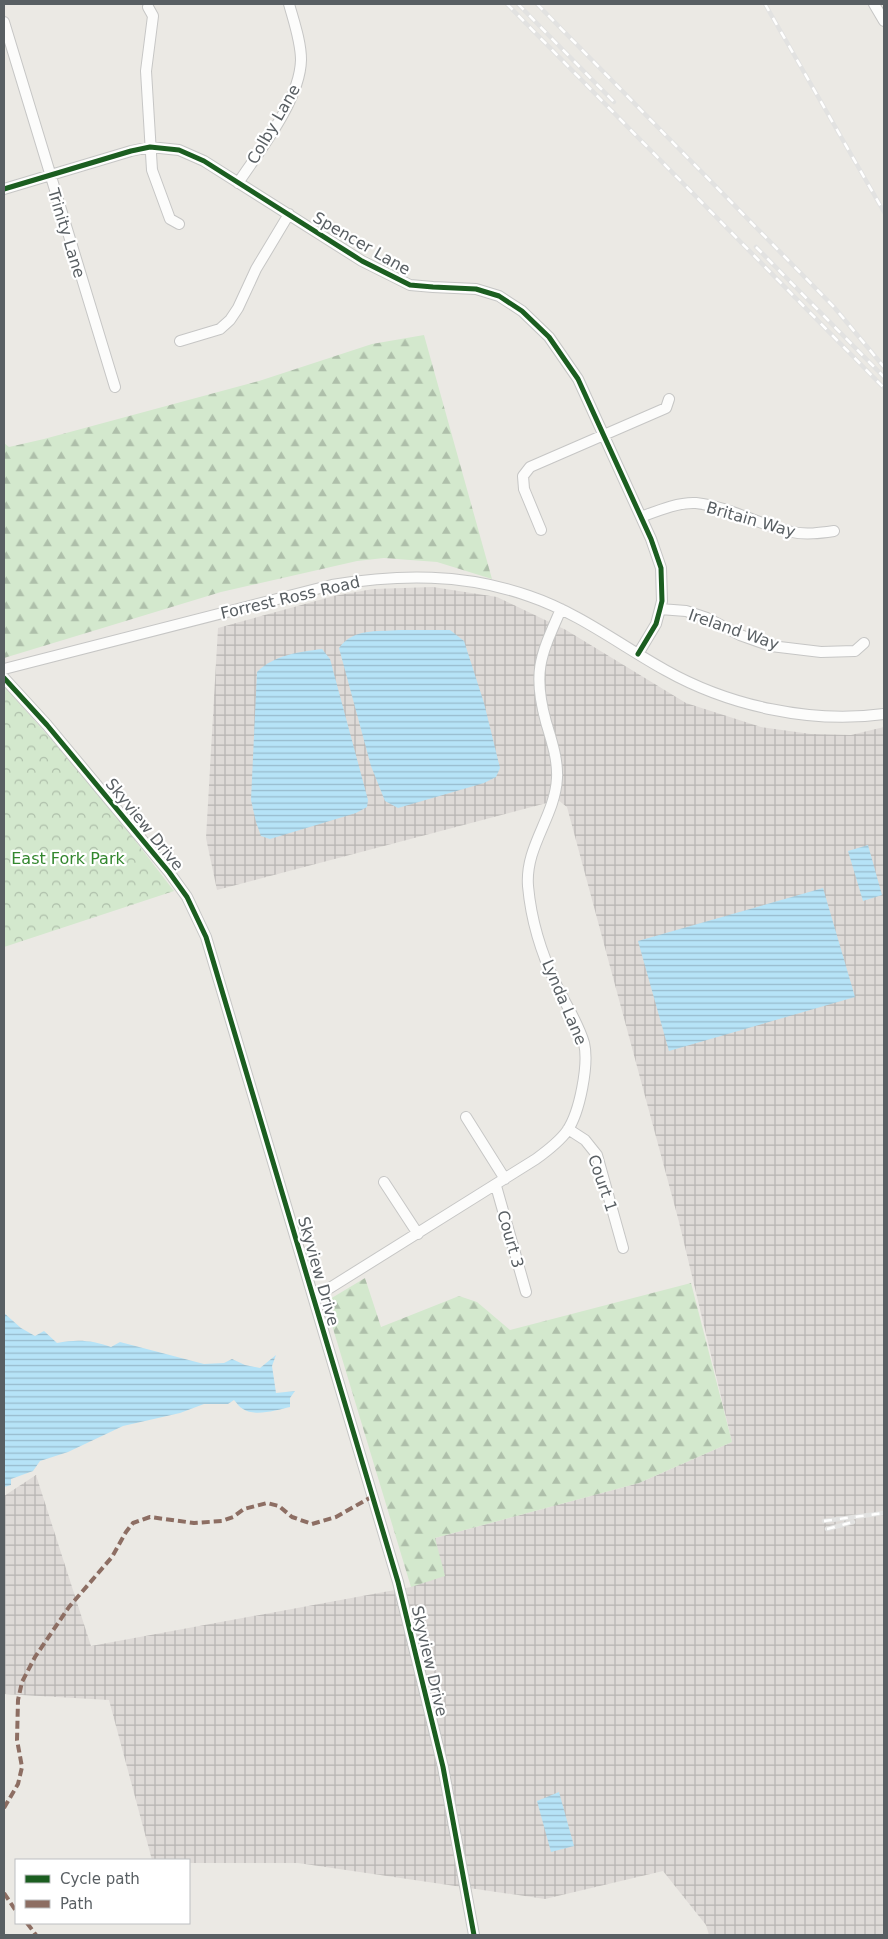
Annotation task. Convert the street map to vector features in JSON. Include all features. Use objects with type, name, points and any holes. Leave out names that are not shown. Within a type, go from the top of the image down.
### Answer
[{"type":"street","name":"Colby Lane","points":[[238,183],[280,118],[298,85],[301,60],[296,28],[289,4]]},
{"type":"street","points":[[874,4],[884,21]]},
{"type":"street","points":[[148,7],[153,16],[146,71],[152,170],[157,188],[170,219],[179,224]]},
{"type":"street","name":"Trinity Lane","points":[[4,22],[115,387]]},
{"type":"street","name":"Spencer Lane","points":[[4,189],[150,147],[179,150],[204,162],[362,261],[410,285],[432,288],[476,289],[499,296],[522,310],[550,337],[578,379],[641,517],[661,568],[662,601],[656,624],[638,654]]},
{"type":"street","points":[[180,341],[220,329],[230,320],[238,308],[256,269],[288,214]]},
{"type":"street","points":[[541,530],[524,489],[523,476],[530,467],[666,408],[669,399]]},
{"type":"street","name":"Britain Way","points":[[641,517],[668,507],[695,503],[727,510],[792,532],[809,534],[834,531]]},
{"type":"street","name":"Forrest Ross Road","points":[[4,669],[322,587],[373,578],[425,576],[460,580],[528,595],[561,609],[696,686],[746,703],[809,715],[866,716],[884,714]]},
{"type":"street","name":"Lynda Lane","points":[[313,1296],[325,1291],[496,1186],[545,1152],[568,1129],[577,1105],[584,1075],[584,1044],[578,1025],[555,982],[547,961],[532,907],[528,874],[534,845],[553,801],[557,776],[555,758],[538,682],[543,653],[561,609]]},
{"type":"street","name":"Ireland Way","points":[[660,609],[686,612],[707,618],[740,635],[771,646],[822,652],[855,651],[864,644]]},
{"type":"street","name":"Skyview Drive","points":[[4,678],[47,725],[149,847],[187,897],[206,937],[398,1582],[442,1767],[474,1935]]},
{"type":"street","points":[[466,1117],[505,1179]]},
{"type":"street","name":"Court 1","points":[[568,1129],[585,1140],[597,1155],[623,1248]]},
{"type":"street","points":[[384,1182],[418,1234]]},
{"type":"street","name":"Court 3","points":[[496,1186],[526,1292]]},
{"type":"shaded area","points":[[433,587],[497,597],[566,630],[686,703],[761,727],[811,734],[851,735],[884,727],[884,1935],[709,1935],[706,1925],[663,1871],[545,1899],[298,1863],[190,1863],[190,1859],[152,1859],[109,1700],[4,1694],[4,1496],[36,1475],[91,1646],[411,1587],[435,1538],[639,1483],[732,1442],[679,1222],[567,807],[558,800],[217,890],[206,838],[218,628],[334,596],[373,589]]},
{"type":"green space","points":[[424,335],[492,579],[437,562],[384,558],[357,561],[221,592],[4,658],[4,443],[9,447],[44,439],[259,381],[372,344]]},
{"type":"green space","name":"East Fork Park","points":[[4,686],[97,791],[174,891],[4,947]]},
{"type":"green space","points":[[365,1278],[381,1327],[459,1296],[477,1302],[510,1330],[691,1283],[732,1442],[639,1483],[435,1538],[445,1576],[411,1587],[325,1302]]},
{"type":"water","points":[[399,630],[450,630],[464,641],[484,703],[500,768],[496,777],[484,783],[398,808],[385,801],[371,766],[339,648],[351,637],[359,634]]},
{"type":"water","points":[[322,649],[330,659],[368,800],[367,807],[356,813],[270,839],[261,836],[251,800],[257,672],[279,658]]},
{"type":"water","points":[[868,845],[882,895],[863,901],[848,851]]},
{"type":"water","points":[[823,888],[855,997],[669,1051],[638,941]]},
{"type":"water","points":[[4,1313],[21,1328],[35,1336],[44,1331],[57,1343],[84,1341],[111,1347],[120,1342],[204,1364],[224,1363],[232,1359],[245,1365],[260,1368],[276,1355],[272,1366],[276,1393],[295,1391],[290,1398],[290,1407],[273,1411],[260,1413],[248,1411],[240,1407],[234,1400],[228,1404],[204,1404],[180,1413],[123,1426],[68,1452],[40,1461],[33,1471],[11,1479],[11,1485],[4,1487]]},
{"type":"water","points":[[559,1792],[574,1846],[551,1852],[537,1801]]},
{"type":"railway","points":[[507,4],[884,388]]},
{"type":"railway","points":[[518,4],[614,102]]},
{"type":"railway","points":[[537,4],[834,307],[884,367]]},
{"type":"railway","points":[[765,4],[884,212]]},
{"type":"railway","points":[[756,247],[884,377]]},
{"type":"railway","points":[[824,1521],[884,1513]]},
{"type":"railway","points":[[827,1529],[853,1522]]},
{"type":"marked path","points":[[4,1808],[18,1784],[22,1767],[17,1740],[18,1700],[22,1682],[35,1657],[69,1607],[112,1557],[133,1523],[150,1517],[194,1523],[222,1521],[233,1517],[244,1509],[267,1503],[279,1506],[292,1517],[312,1524],[336,1517],[373,1496]]},
{"type":"marked path","points":[[4,1893],[15,1910]]},
{"type":"marked path","points":[[28,1924],[36,1935]]},
{"type":"cycle path","points":[[4,189],[131,151],[150,147],[179,150],[204,161],[362,261],[410,285],[476,289],[499,296],[522,311],[549,337],[578,379],[651,539],[661,568],[662,601],[656,624],[638,654]]},
{"type":"cycle path","points":[[4,678],[47,725],[169,872],[187,897],[206,937],[398,1582],[443,1767],[474,1935]]}]
